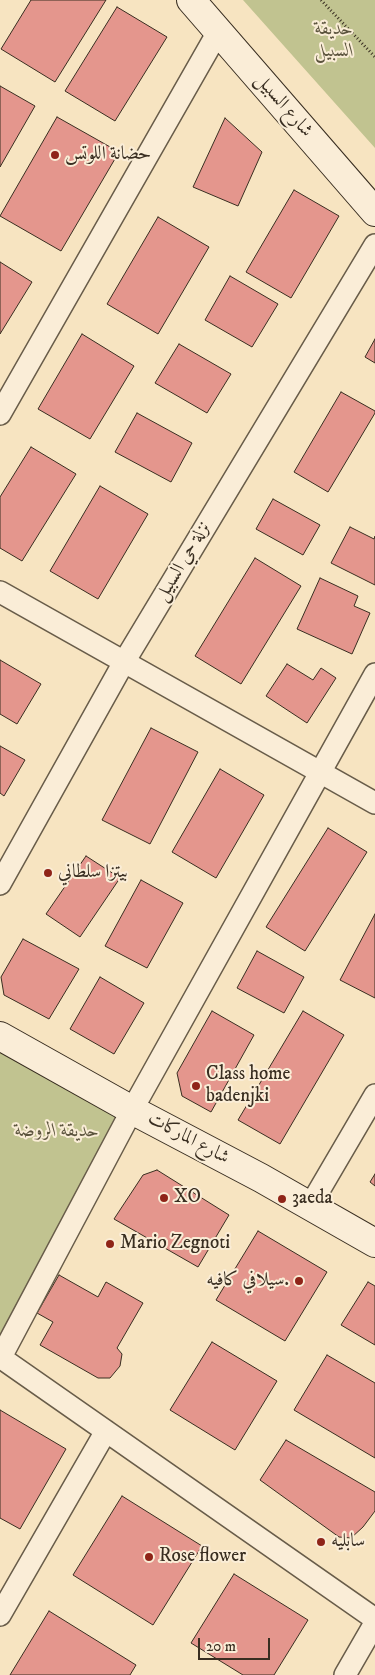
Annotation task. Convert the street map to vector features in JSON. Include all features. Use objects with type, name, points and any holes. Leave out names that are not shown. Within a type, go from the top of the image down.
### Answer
[{"type":"street","name":"شارع السبيل","points":[[191,0],[375,212]]},
{"type":"street","points":[[0,414],[218,32]]},
{"type":"street","name":"نزلة حي السبيل","points":[[0,884],[124,662],[375,245]]},
{"type":"street","points":[[0,592],[375,803]]},
{"type":"street","points":[[375,674],[132,1110],[1,1357],[375,1619]]},
{"type":"street","name":"شارع الماركات","points":[[0,1036],[132,1110],[261,1178],[375,1243]]},
{"type":"street","points":[[310,1206],[375,1095]]},
{"type":"street","points":[[0,1615],[106,1431]]},
{"type":"street","points":[[345,1675],[375,1623]]},
{"type":"path","points":[[322,0],[375,57]]},
{"type":"green space","name":"حديقة السبيل","points":[[243,0],[375,0],[375,148]]},
{"type":"green space","name":"حديقة الروضة","points":[[0,1036],[132,1110],[0,1357]]},
{"type":"building","points":[[31,0],[106,0],[55,82],[1,49]]},
{"type":"building","points":[[117,7],[167,37],[115,121],[65,91]]},
{"type":"building","points":[[0,86],[35,106],[0,167]]},
{"type":"building","points":[[57,117],[119,152],[61,251],[0,216]]},
{"type":"building","points":[[225,118],[262,152],[238,206],[193,187]]},
{"type":"building","points":[[294,190],[339,216],[291,298],[246,272]]},
{"type":"building","points":[[158,217],[209,247],[158,334],[107,304]]},
{"type":"building","points":[[0,262],[32,282],[0,334]]},
{"type":"building","points":[[230,276],[278,304],[252,347],[205,320]]},
{"type":"building","points":[[82,334],[134,366],[90,439],[38,409]]},
{"type":"building","points":[[375,339],[375,363],[365,357]]},
{"type":"building","points":[[179,344],[231,374],[207,413],[155,383]]},
{"type":"building","points":[[341,392],[375,411],[375,413],[328,492],[294,472]]},
{"type":"building","points":[[137,413],[192,443],[171,482],[115,452]]},
{"type":"building","points":[[31,447],[76,474],[22,561],[0,548],[0,497]]},
{"type":"building","points":[[100,486],[148,514],[98,599],[50,571]]},
{"type":"building","points":[[273,499],[320,525],[303,555],[256,529]]},
{"type":"building","points":[[350,527],[374,539],[375,536],[375,585],[331,563]]},
{"type":"building","points":[[255,558],[301,586],[241,684],[195,656]]},
{"type":"building","points":[[320,578],[358,596],[354,606],[370,613],[352,654],[297,629]]},
{"type":"building","points":[[0,660],[41,684],[17,724],[0,714]]},
{"type":"building","points":[[287,664],[313,680],[321,668],[336,678],[307,723],[266,696]]},
{"type":"building","points":[[151,728],[198,752],[150,844],[102,820]]},
{"type":"building","points":[[0,746],[25,760],[4,796],[0,793]]},
{"type":"building","points":[[220,769],[264,795],[216,878],[172,852]]},
{"type":"building","points":[[328,828],[367,852],[305,951],[266,927]]},
{"type":"building","points":[[86,856],[120,878],[80,937],[46,914]]},
{"type":"building","points":[[141,880],[183,903],[147,968],[105,946]]},
{"type":"building","points":[[375,914],[375,998],[340,980]]},
{"type":"building","points":[[23,939],[79,969],[49,1019],[4,995],[1,977]]},
{"type":"building","points":[[257,951],[304,977],[284,1013],[237,988]]},
{"type":"building","points":[[100,977],[144,1003],[114,1054],[70,1029]]},
{"type":"building","points":[[212,1011],[254,1035],[211,1112],[182,1096],[177,1073]]},
{"type":"building","points":[[303,1011],[344,1035],[280,1144],[238,1120]]},
{"type":"building","points":[[157,1170],[229,1215],[198,1267],[114,1219],[143,1175]]},
{"type":"building","points":[[375,1174],[375,1186],[370,1182]]},
{"type":"building","points":[[258,1231],[327,1272],[285,1341],[216,1300]]},
{"type":"building","points":[[59,1275],[98,1297],[106,1282],[143,1303],[117,1348],[122,1354],[120,1366],[110,1378],[98,1378],[40,1345],[53,1322],[37,1313]]},
{"type":"building","points":[[368,1282],[375,1286],[375,1345],[341,1325]]},
{"type":"building","points":[[212,1342],[277,1381],[235,1450],[170,1410]]},
{"type":"building","points":[[327,1355],[375,1383],[375,1458],[294,1410]]},
{"type":"building","points":[[0,1410],[66,1449],[20,1529],[0,1518]]},
{"type":"building","points":[[286,1440],[375,1492],[375,1511],[363,1527],[351,1538],[339,1537],[260,1480]]},
{"type":"building","points":[[122,1496],[202,1546],[153,1625],[73,1575]]},
{"type":"building","points":[[234,1574],[308,1620],[274,1675],[243,1675],[191,1643]]},
{"type":"building","points":[[49,1611],[136,1665],[130,1675],[10,1675]]},
{"type":"place","name":"حضانة اللوتس","points":[[55,155]]},
{"type":"place","name":"بيتزا سلطاني","points":[[48,873]]},
{"type":"place","name":"Class home badenjki","points":[[196,1086]]},
{"type":"place","name":"XO","points":[[164,1198]]},
{"type":"place","name":"3aeda","points":[[282,1199]]},
{"type":"place","name":"Mario Zegnoti","points":[[110,1244]]},
{"type":"place","name":"سيلافي كافيه.","points":[[299,1281]]},
{"type":"place","name":"سابليه","points":[[321,1542]]},
{"type":"place","name":"Rose flower","points":[[149,1557]]}]
